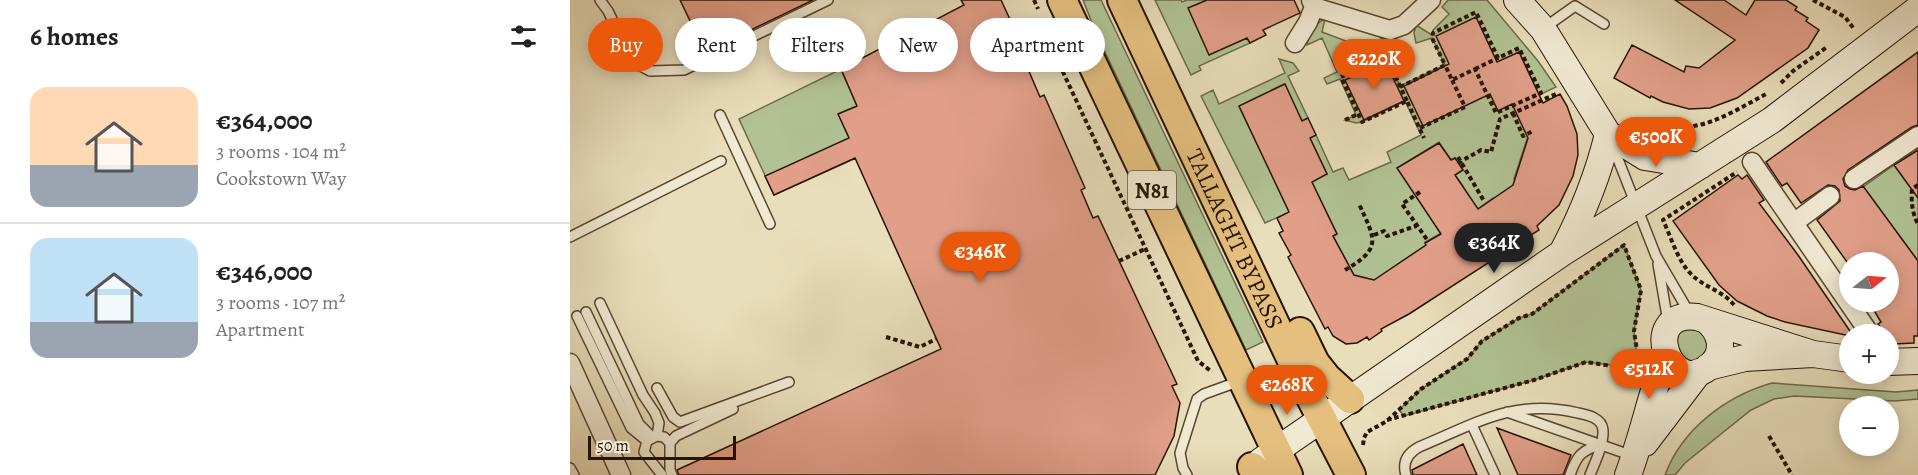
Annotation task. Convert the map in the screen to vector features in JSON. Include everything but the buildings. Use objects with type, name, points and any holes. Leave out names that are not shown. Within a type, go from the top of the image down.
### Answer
[{"type":"main road","name":"N81","points":[[1062,0],[1288,475]]},
{"type":"main road","name":"TALLAGHT BYPASS","points":[[1122,0],[1294,364],[1322,418],[1358,465]]},
{"type":"main road","points":[[1175,109],[1215,153],[1315,363],[1326,377],[1350,399]]},
{"type":"street","points":[[1295,43],[1308,22],[1313,4],[1390,30],[1404,25],[1431,0]]},
{"type":"street","points":[[1517,0],[1543,29],[1608,134],[1645,157],[1700,166]]},
{"type":"street","points":[[1252,472],[1275,450],[1562,253],[1782,114],[1918,9]]},
{"type":"street","points":[[1562,253],[1592,190],[1608,134]]},
{"type":"street","points":[[1854,179],[1918,136]]},
{"type":"street","points":[[1752,162],[1863,324]]},
{"type":"street","points":[[1795,222],[1830,196]]},
{"type":"street","points":[[1689,321],[1813,354],[1839,358]]},
{"type":"street","points":[[1632,466],[1680,394],[1704,370],[1715,361],[1719,352],[1720,342],[1713,326],[1689,321],[1664,339],[1666,354],[1670,362],[1683,371],[1704,370],[1745,358],[1813,354]]},
{"type":"street","points":[[1632,466],[1654,384],[1666,354]]},
{"type":"street","points":[[1899,362],[1918,361]]},
{"type":"street","points":[[570,363],[621,475]]},
{"type":"lane","points":[[600,0],[608,11],[633,62],[650,71],[684,70],[828,0]]},
{"type":"lane","points":[[1543,29],[1575,6],[1604,24]]},
{"type":"lane","points":[[720,116],[770,224]]},
{"type":"lane","points":[[1608,134],[1656,256],[1689,321]]},
{"type":"lane","points":[[570,237],[721,161]]},
{"type":"lane","points":[[1656,256],[1689,321]]},
{"type":"lane","points":[[600,303],[643,395],[659,423],[644,448],[646,457],[662,475]]},
{"type":"lane","points":[[581,314],[631,428],[652,438],[664,437],[670,442]]},
{"type":"lane","points":[[1187,475],[1180,453],[1197,399],[1204,394],[1243,380]]},
{"type":"lane","points":[[657,388],[673,417],[680,422],[789,382],[676,436],[670,442],[672,475]]},
{"type":"lane","points":[[1406,475],[1406,460],[1410,452],[1506,411],[1545,407],[1591,416],[1599,421],[1603,429],[1601,444],[1590,475]]},
{"type":"lane","points":[[1506,411],[1601,444],[1632,466]]},
{"type":"lane","points":[[1472,425],[1495,475]]},
{"type":"lane","points":[[1570,475],[1576,457],[1588,448],[1601,444]]},
{"type":"lane","points":[[570,468],[574,475]]},
{"type":"path","points":[[1813,0],[1845,17],[1854,29]]},
{"type":"path","points":[[1420,128],[1465,107],[1432,38],[1433,33],[1476,12],[1498,58]]},
{"type":"path","points":[[1845,35],[1863,22]]},
{"type":"path","points":[[1656,123],[1680,127],[1710,122],[1767,93],[1793,71],[1836,41]]},
{"type":"path","points":[[1407,45],[1341,77],[1362,122],[1407,101]]},
{"type":"path","points":[[1452,80],[1475,69],[1498,58],[1519,48],[1541,93],[1496,113],[1475,69]]},
{"type":"path","points":[[1386,56],[1424,138]]},
{"type":"path","points":[[1400,87],[1445,65]]},
{"type":"path","points":[[1064,72],[1198,361]]},
{"type":"path","points":[[1484,201],[1459,161],[1481,150],[1491,152],[1500,119],[1559,93]]},
{"type":"path","points":[[1513,113],[1523,136],[1533,131]]},
{"type":"path","points":[[1345,120],[1358,114]]},
{"type":"path","points":[[1739,311],[1730,300],[1704,285],[1690,273],[1663,220],[1752,162]]},
{"type":"path","points":[[1918,185],[1912,189],[1911,201],[1914,218],[1918,224]]},
{"type":"path","points":[[1420,192],[1402,204],[1428,241]]},
{"type":"path","points":[[1345,270],[1361,261],[1372,248],[1374,235],[1359,204]]},
{"type":"path","points":[[1374,235],[1384,231],[1387,236],[1416,226]]},
{"type":"path","points":[[1358,465],[1367,432],[1387,421],[1421,389],[1467,359],[1482,341],[1519,318],[1532,314],[1624,245],[1641,290],[1634,331],[1641,374]]},
{"type":"path","points":[[1119,261],[1145,249]]},
{"type":"path","points":[[886,337],[920,346],[936,339]]},
{"type":"path","points":[[1769,436],[1792,475]]},
{"type":"green space","points":[[1083,0],[1101,0],[1263,342],[1246,350],[1105,52],[1105,18],[1090,18]]},
{"type":"green space","points":[[1155,0],[1181,0],[1182,2],[1207,0],[1189,9],[1247,38],[1250,43],[1199,66],[1201,70],[1191,75]]},
{"type":"green space","points":[[1448,0],[1487,0],[1538,61],[1556,87],[1514,107],[1528,136],[1514,179],[1516,183],[1495,200],[1493,198],[1472,213],[1463,186],[1455,175],[1463,170],[1455,158],[1451,160],[1439,142],[1397,168],[1445,231],[1425,242],[1426,245],[1377,283],[1350,274],[1348,264],[1333,236],[1337,234],[1319,199],[1265,223],[1201,96],[1213,90],[1219,104],[1285,73],[1279,59],[1293,63],[1299,71],[1288,76],[1308,118],[1302,121],[1284,84],[1239,106],[1282,196],[1327,174],[1310,138],[1316,135],[1333,172],[1343,168],[1349,180],[1391,162],[1387,152],[1421,135],[1405,101],[1362,122],[1345,120],[1356,115],[1340,79],[1327,84],[1324,78],[1337,72],[1322,38],[1307,45],[1311,33],[1318,23],[1325,19],[1322,32],[1375,52],[1381,38],[1393,42],[1399,50],[1386,56],[1400,86],[1445,65],[1432,38],[1416,43],[1414,33],[1416,25],[1432,35],[1433,30],[1449,14],[1442,7]]},
{"type":"green space","points":[[835,72],[842,72],[876,149],[774,195],[739,119]]},
{"type":"green space","points":[[1894,165],[1910,187],[1918,182],[1918,261],[1863,187]]},
{"type":"green space","points":[[1624,245],[1641,290],[1634,331],[1641,373],[1635,368],[1586,362],[1534,380],[1404,416],[1399,410],[1421,389],[1467,359],[1482,341],[1519,318],[1532,314]]},
{"type":"green space","points":[[1680,320],[1718,342],[1690,371],[1665,339]]},
{"type":"green space","points":[[1772,383],[1896,392],[1918,390],[1918,399],[1899,401],[1899,396],[1839,396],[1839,398],[1794,396],[1774,399],[1751,410],[1685,463],[1675,475],[1665,475],[1682,443],[1694,429],[1722,406]]}]
